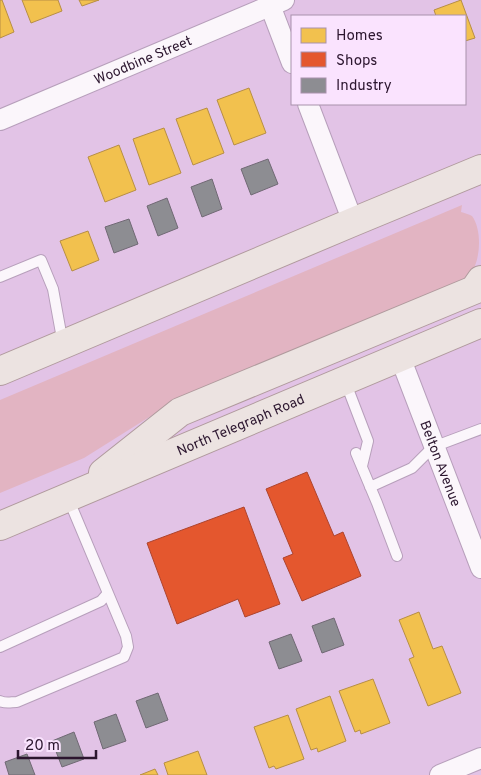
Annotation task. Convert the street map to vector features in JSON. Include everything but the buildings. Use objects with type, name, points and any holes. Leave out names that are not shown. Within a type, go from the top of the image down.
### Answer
[{"type":"main road","points":[[0,371],[353,222],[478,176]]},
{"type":"main road","points":[[72,496],[180,412],[474,290],[481,280]]},
{"type":"main road","name":"North Telegraph Road","points":[[0,526],[481,323]]},
{"type":"street","points":[[274,2],[291,60]]},
{"type":"street","name":"Woodbine Street","points":[[0,120],[274,2]]},
{"type":"street","points":[[308,105],[353,222]]},
{"type":"street","name":"Belton Avenue","points":[[400,357],[481,568]]},
{"type":"street","points":[[440,775],[481,758]]},
{"type":"lane","points":[[0,277],[41,260],[53,289],[63,344]]},
{"type":"lane","points":[[345,380],[368,441],[362,466]]},
{"type":"lane","points":[[370,487],[412,468],[433,447],[481,428]]},
{"type":"lane","points":[[356,453],[397,556]]},
{"type":"lane","points":[[0,702],[17,702],[124,656],[128,648],[126,636],[72,496]]},
{"type":"lane","points":[[0,647],[101,601],[108,593]]},
{"type":"shaded area","points":[[462,205],[461,212],[472,216],[475,221],[479,241],[478,255],[474,268],[461,283],[162,409],[84,458],[0,493],[0,400]]}]
